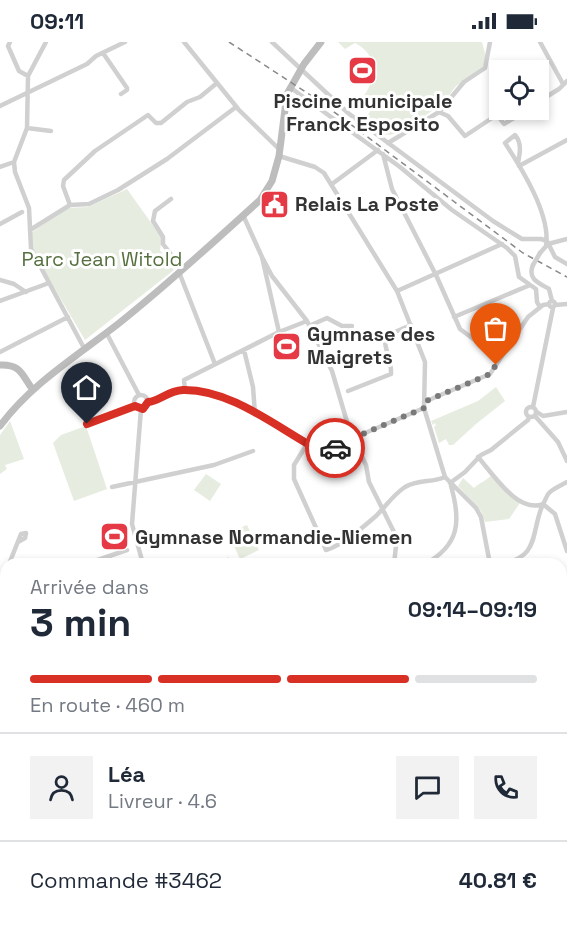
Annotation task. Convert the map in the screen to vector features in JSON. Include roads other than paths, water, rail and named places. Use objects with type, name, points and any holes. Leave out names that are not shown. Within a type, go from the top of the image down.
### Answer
[{"type":"main road","points":[[0,426],[36,387],[180,271],[267,191],[280,153],[286,98],[301,68],[321,42]]},
{"type":"main road","points":[[0,365],[16,368],[36,387]]},
{"type":"street","points":[[10,42],[8,46],[19,71],[28,76]]},
{"type":"street","points":[[46,42],[28,76],[27,128],[14,162],[15,172],[29,208],[31,249],[84,348]]},
{"type":"street","points":[[0,106],[87,64],[125,42]]},
{"type":"street","points":[[184,42],[236,107],[280,153],[324,173],[397,291],[425,362],[424,408],[445,477],[476,508],[481,517],[489,558]]},
{"type":"street","points":[[272,42],[329,97],[493,221],[519,238],[547,244],[567,239]]},
{"type":"street","points":[[388,143],[439,112],[464,82],[485,68],[490,42]]},
{"type":"street","points":[[540,42],[565,83],[549,96]]},
{"type":"street","points":[[103,53],[127,88],[121,94]]},
{"type":"street","points":[[70,205],[63,186],[64,180],[95,151],[148,115],[156,123],[160,123],[217,83]]},
{"type":"street","points":[[291,88],[381,152],[452,210],[502,244],[515,256],[519,277],[536,289],[537,302],[540,307]]},
{"type":"street","points":[[30,230],[70,205],[89,204],[118,190],[167,159],[236,107]]},
{"type":"street","points":[[439,112],[448,116],[465,136],[489,120]]},
{"type":"street","points":[[27,128],[51,131]]},
{"type":"street","points":[[518,164],[519,140],[515,135],[505,144],[537,201],[548,234],[547,244],[531,271],[532,277],[550,290],[552,305],[532,407],[534,415],[558,442],[567,461]]},
{"type":"street","points":[[518,164],[567,140]]},
{"type":"street","points":[[332,184],[381,152]]},
{"type":"street","points":[[381,152],[392,189],[436,275],[460,329],[500,359]]},
{"type":"street","points":[[0,167],[14,162]]},
{"type":"street","points":[[171,199],[155,212],[153,221],[163,237],[163,244],[180,271],[215,364]]},
{"type":"street","points":[[0,224],[22,212]]},
{"type":"street","points":[[243,215],[272,276],[308,323],[332,371],[353,439],[366,465],[369,482],[395,534],[395,558]]},
{"type":"street","points":[[397,291],[502,244]]},
{"type":"street","points":[[547,244],[557,260],[567,264]]},
{"type":"street","points":[[262,257],[279,332]]},
{"type":"street","points":[[0,280],[14,284],[26,292]]},
{"type":"street","points":[[0,301],[49,283]]},
{"type":"street","points":[[454,317],[530,285]]},
{"type":"street","points":[[424,402],[490,374],[526,320],[540,307],[567,304]]},
{"type":"street","points":[[0,352],[68,317]]},
{"type":"street","points":[[185,390],[184,380],[279,332],[327,318],[342,326],[352,326]]},
{"type":"street","points":[[348,391],[391,374],[391,360],[384,343],[385,338],[411,326]]},
{"type":"street","points":[[106,332],[139,395]]},
{"type":"street","points":[[244,350],[253,387],[255,414]]},
{"type":"street","points":[[141,409],[146,407],[148,402],[165,394],[185,390],[212,393],[222,396],[320,450],[331,450],[424,408]]},
{"type":"street","points":[[139,395],[145,396],[148,402]]},
{"type":"street","points":[[135,406],[135,399],[139,395]]},
{"type":"street","points":[[87,424],[135,406],[141,409]]},
{"type":"street","points":[[532,407],[526,412],[543,416],[567,412]]},
{"type":"street","points":[[141,409],[132,524],[141,558]]},
{"type":"street","points":[[450,483],[465,472],[478,457],[491,450],[534,415]]},
{"type":"street","points":[[308,444],[294,465],[294,479],[326,550],[343,542],[374,517],[398,492],[411,484],[445,477]]},
{"type":"street","points":[[309,459],[320,454],[320,450]]},
{"type":"street","points":[[112,487],[214,465],[253,451]]},
{"type":"street","points":[[478,457],[502,486],[521,502],[539,506],[543,504]]},
{"type":"street","points":[[520,558],[532,543],[543,504],[550,491],[567,482]]},
{"type":"street","points":[[433,558],[449,545],[458,522],[456,502],[450,483]]},
{"type":"street","points":[[543,504],[555,514],[567,550]]},
{"type":"street","points":[[11,558],[18,542]]},
{"type":"street","points":[[103,558],[127,550]]},
{"type":"railway","points":[[229,42],[318,100],[523,253],[567,277]]},
{"type":"place","name":"Piscine municipale Franck Esposito","points":[[363,70]]},
{"type":"place","name":"Relais La Poste","points":[[274,204]]},
{"type":"place","name":"Gymnase des Maigrets","points":[[286,346]]},
{"type":"place","name":"Gymnase Normandie-Niemen","points":[[114,537]]},
{"type":"park label","name":"Parc Jean Witold","points":[[102,259]]}]
